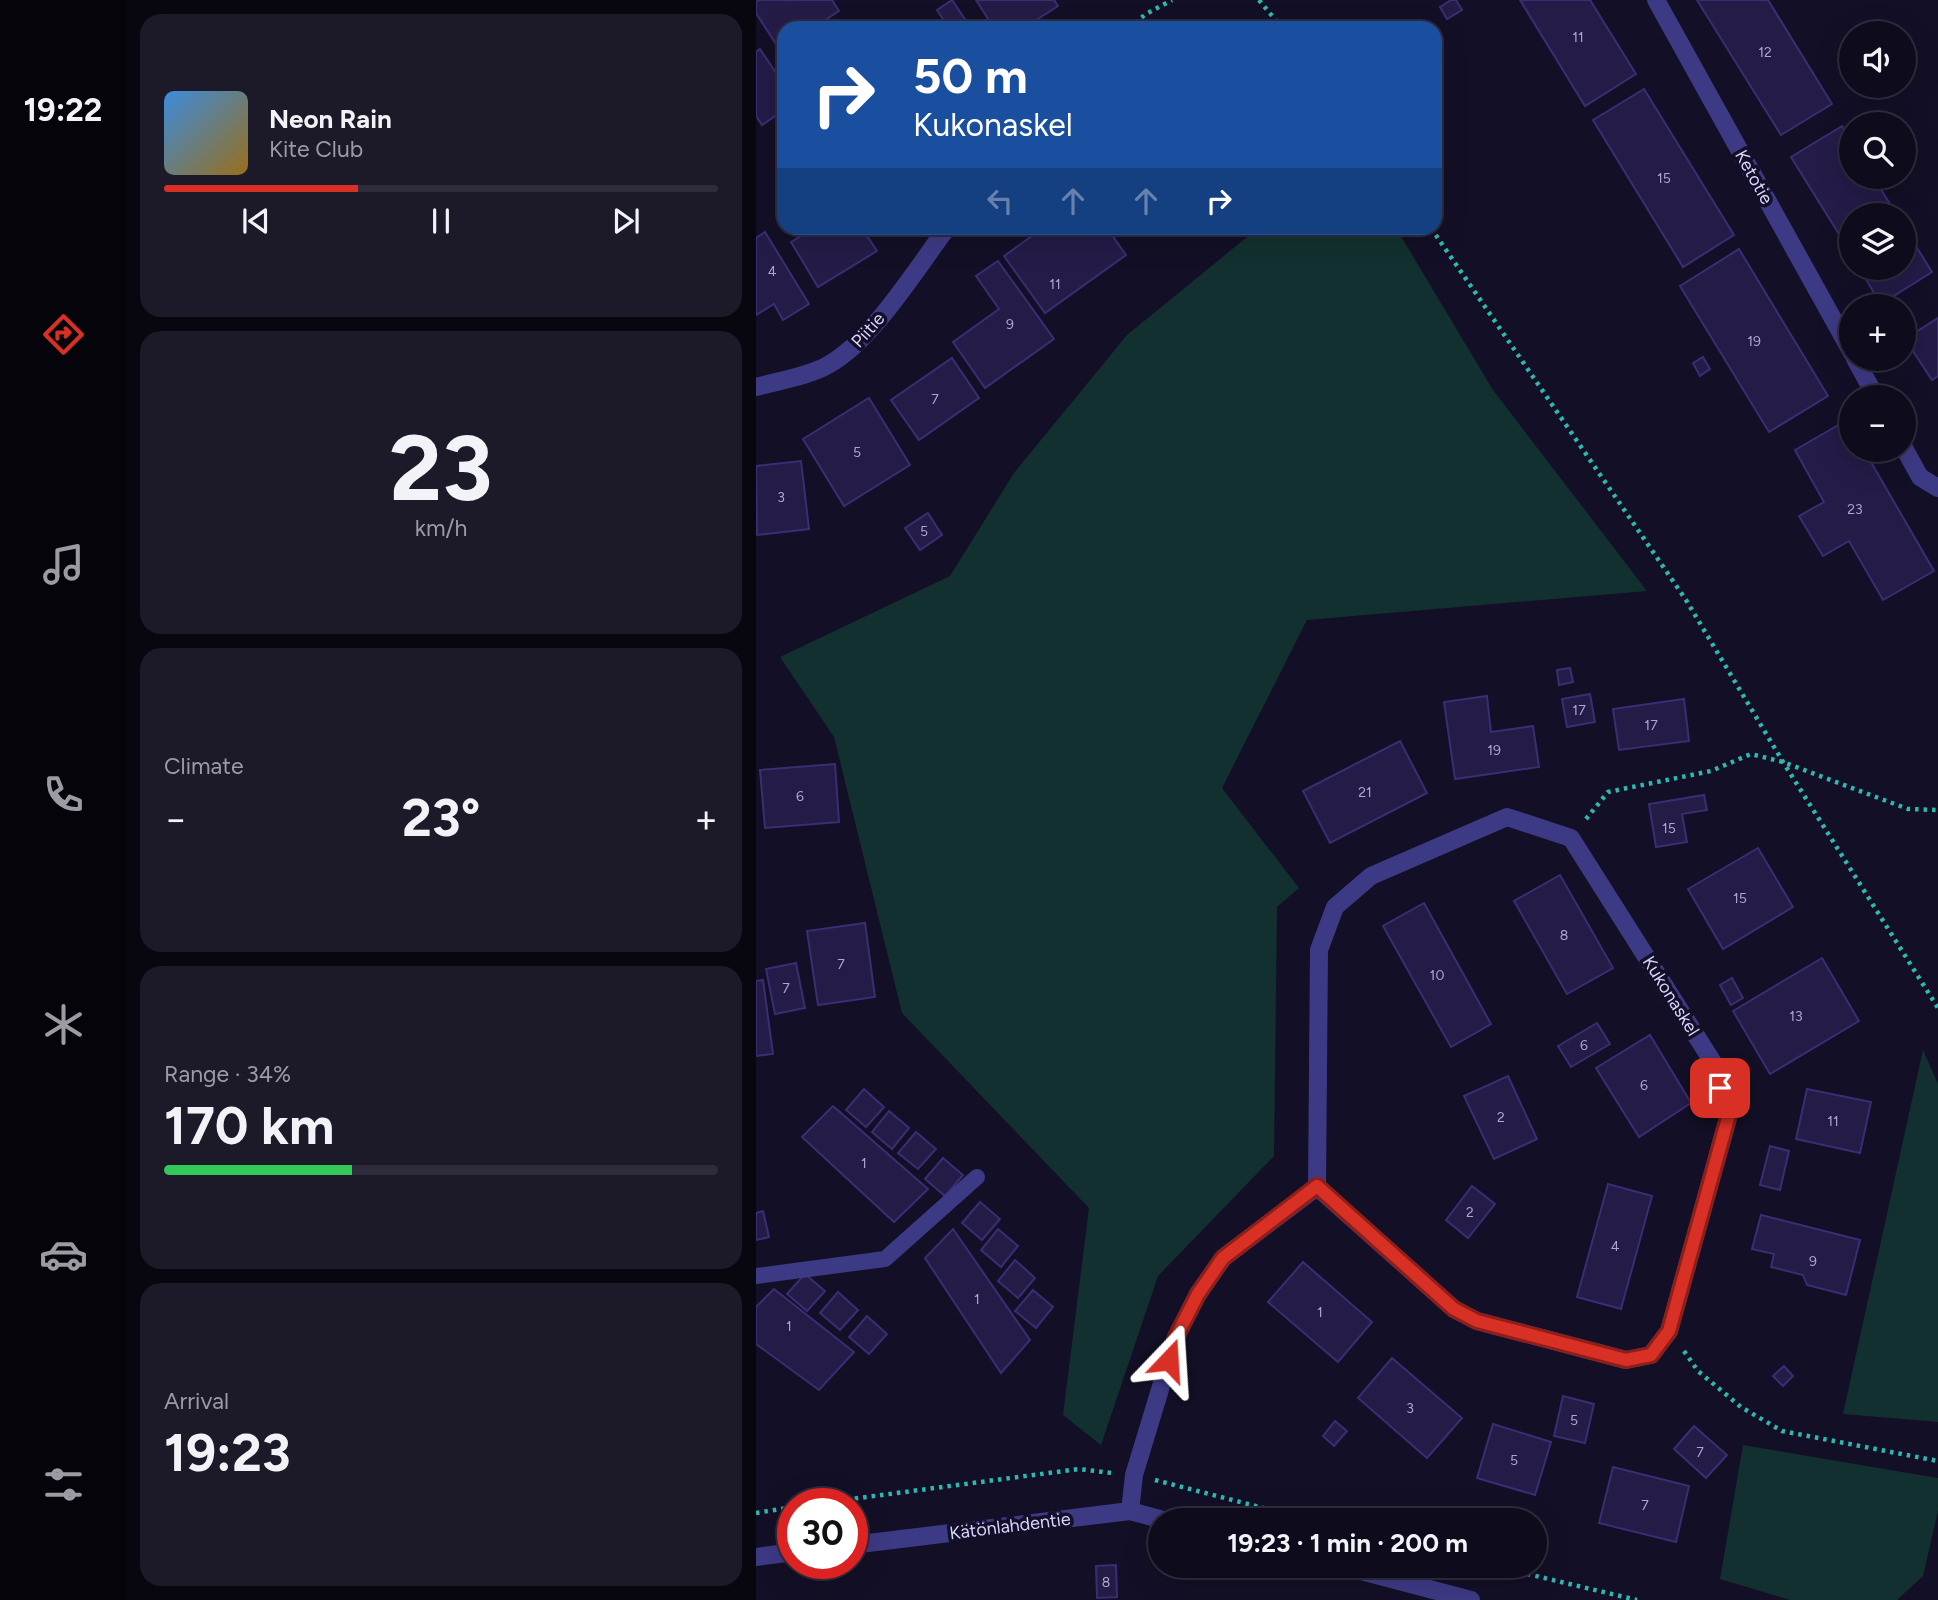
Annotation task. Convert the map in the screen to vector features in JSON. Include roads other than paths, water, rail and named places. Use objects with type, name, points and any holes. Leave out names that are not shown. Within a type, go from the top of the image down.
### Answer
[{"type":"street","name":"Ketotie","points":[[1656,0],[1839,330]]},
{"type":"street","name":"Piitie","points":[[756,387],[826,366],[853,348],[874,325],[942,235]]},
{"type":"street","points":[[1912,462],[1920,477],[1938,488]]},
{"type":"street","name":"Kukonaskel","points":[[1507,817],[1571,838],[1714,1064],[1728,1118],[1669,1331],[1651,1355],[1626,1360],[1477,1321],[1454,1309],[1317,1186],[1319,950],[1335,906],[1371,876],[1507,817]]},
{"type":"street","points":[[1130,1511],[1134,1475],[1176,1337],[1198,1294],[1223,1258],[1317,1186]]},
{"type":"street","name":"Kätönlahdentie","points":[[868,1543],[1130,1511],[1148,1516]]},
{"type":"street","points":[[756,1557],[777,1554]]},
{"type":"street","points":[[1388,1578],[1471,1600]]},
{"type":"lane","points":[[756,1276],[885,1259],[976,1177]]}]
